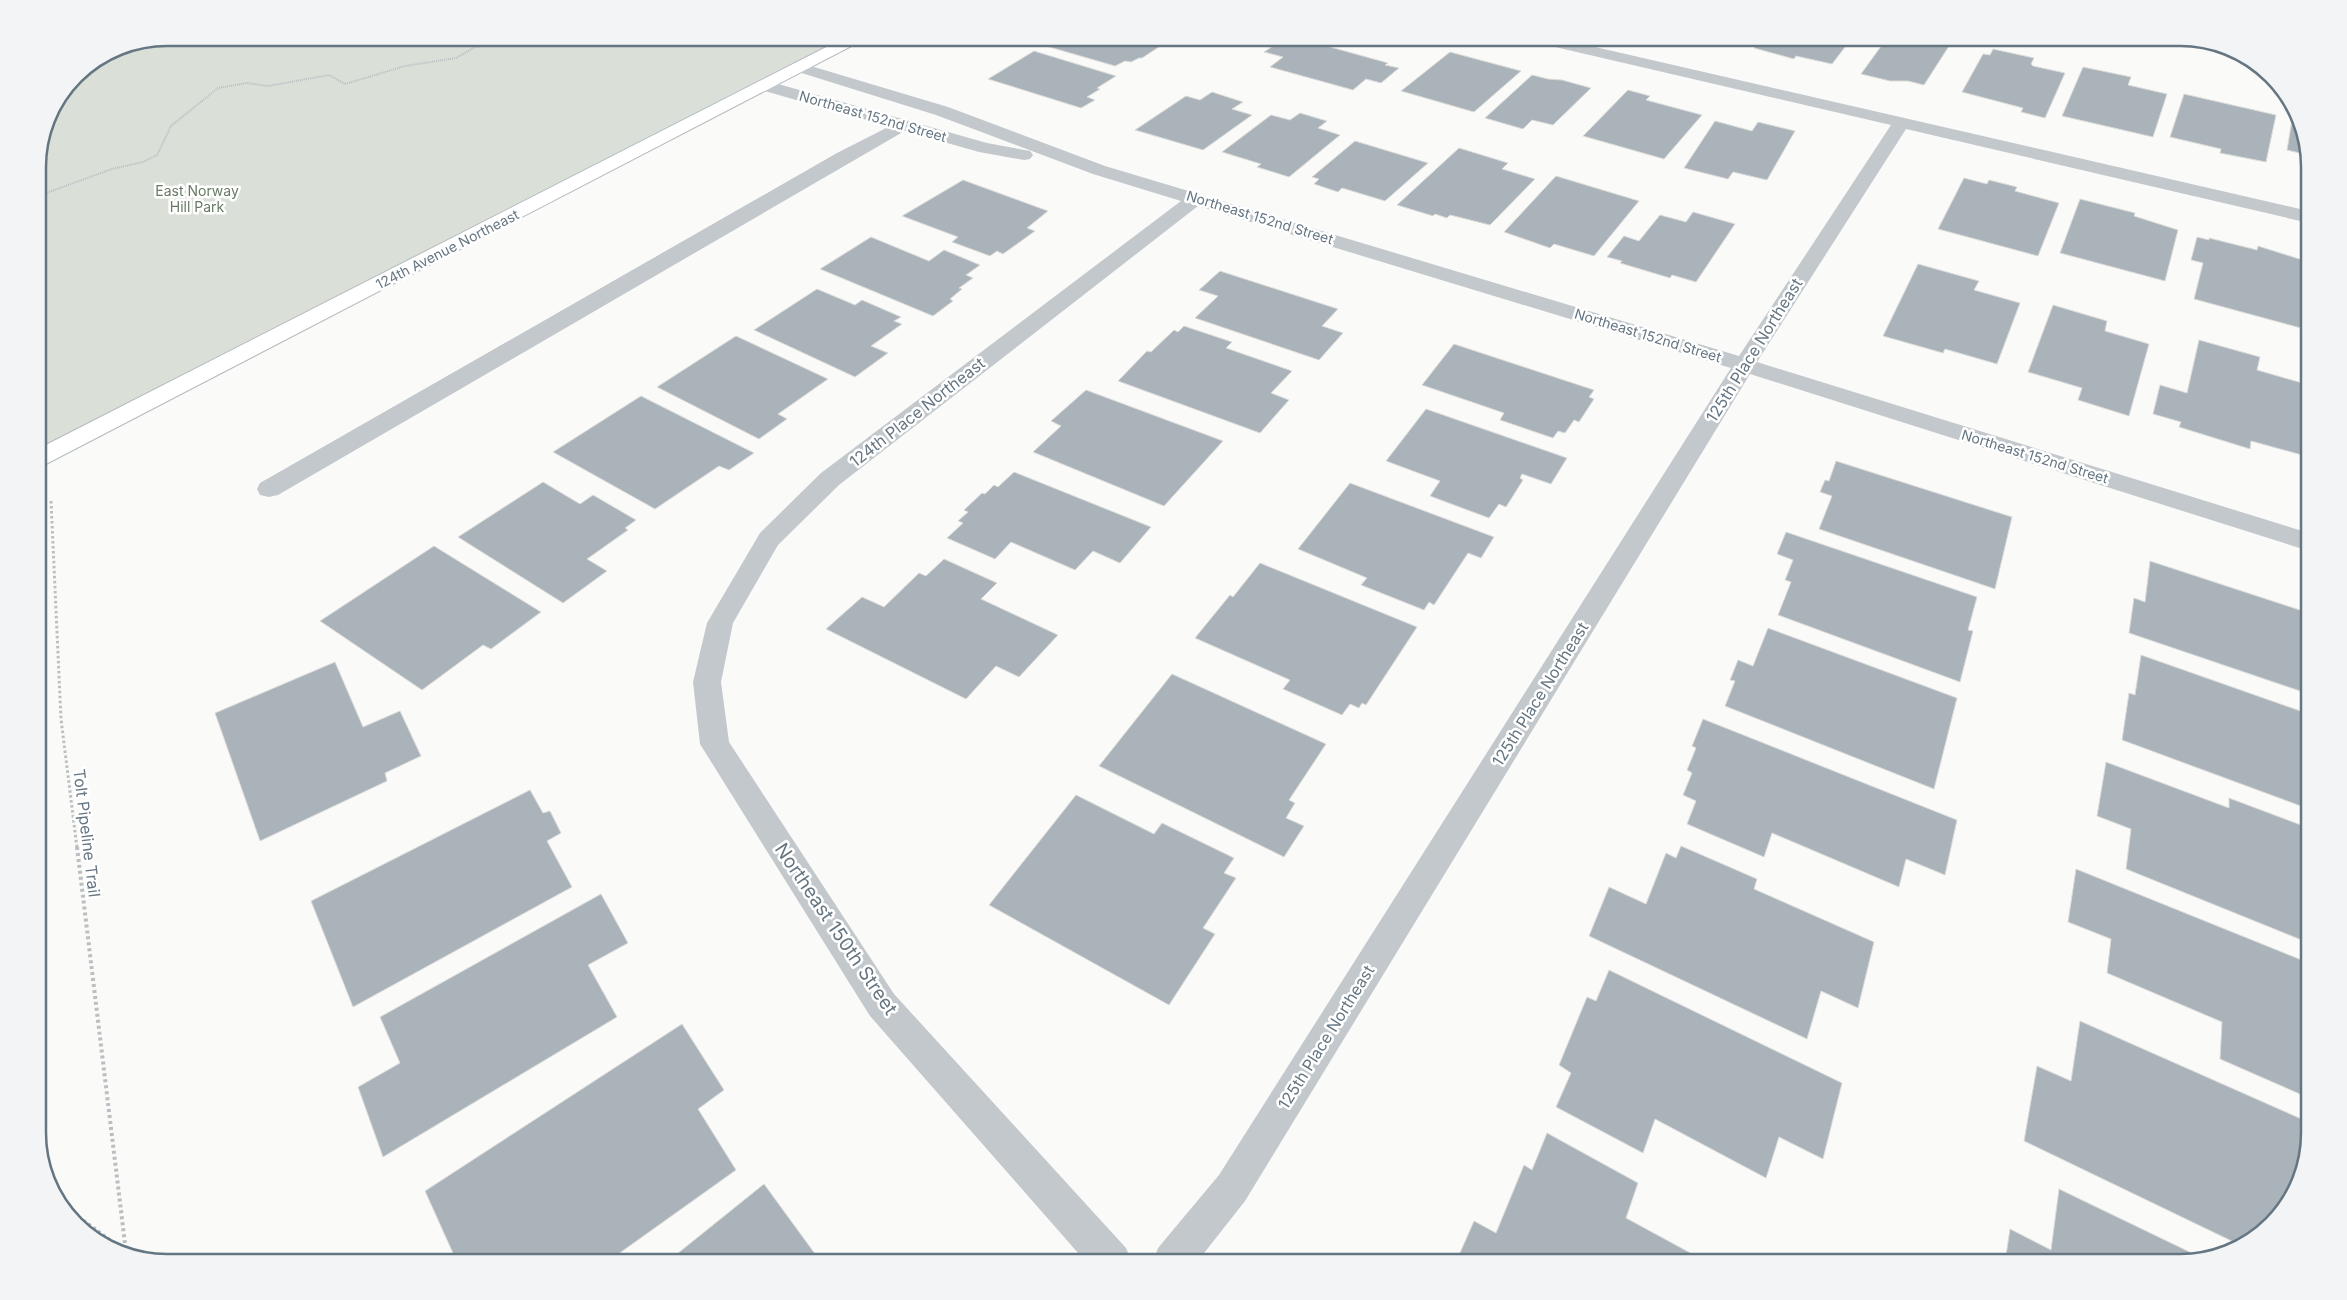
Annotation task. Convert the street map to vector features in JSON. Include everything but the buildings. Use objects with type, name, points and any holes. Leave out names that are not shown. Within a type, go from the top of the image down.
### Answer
[{"type":"street","name":"124th Avenue Northeast","points":[[47,454],[840,46]]},
{"type":"street","points":[[1573,46],[2300,215]]},
{"type":"street","name":"Northeast 152nd Street","points":[[798,67],[942,111],[1099,170],[1197,198],[1744,365],[2300,539]]},
{"type":"street","name":"Northeast 152nd Street","points":[[764,85],[985,148],[1099,170]]},
{"type":"street","name":"125th Place Northeast","points":[[1178,1254],[1232,1188],[1744,365],[1902,121]]},
{"type":"street","points":[[269,488],[843,156],[875,142],[902,125]]},
{"type":"street","name":"124th Place Northeast","points":[[707,682],[720,623],[769,539],[830,479],[1197,198]]},
{"type":"street","name":"Northeast 150th Street","points":[[707,682],[715,744],[882,1005],[1105,1254]]},
{"type":"path","points":[[47,193],[112,169],[142,162],[157,155],[171,126],[218,88],[247,83],[268,86],[329,75],[345,84],[405,66],[456,58],[483,46]]},
{"type":"path","name":"Tolt Pipeline Trail","points":[[47,514],[61,719],[124,1246]]},
{"type":"path","points":[[90,1226],[106,1237]]},
{"type":"green space","name":"East Norway Hill Park","points":[[167,46],[842,46],[47,454],[47,151],[55,121],[71,93],[87,76],[107,62],[136,50]]}]
